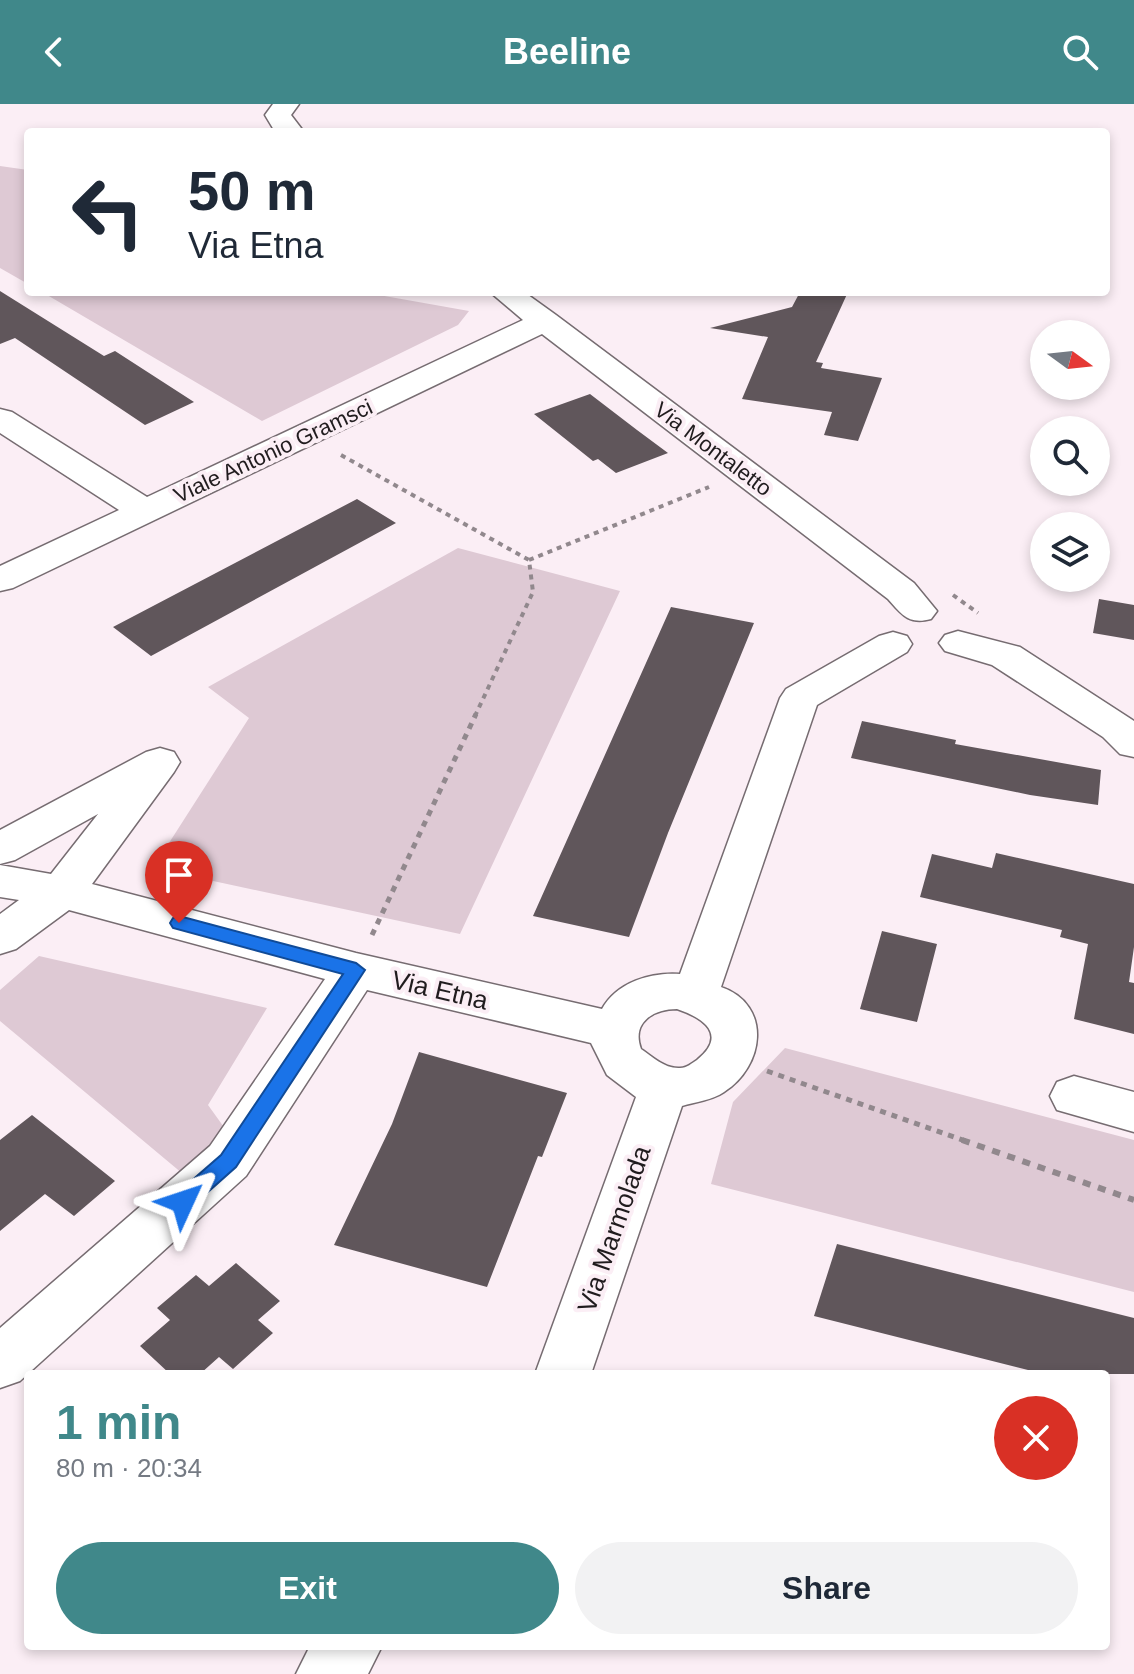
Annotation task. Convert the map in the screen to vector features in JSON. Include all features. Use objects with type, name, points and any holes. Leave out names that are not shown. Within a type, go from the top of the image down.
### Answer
[{"type":"street","points":[[286,104],[278,115],[286,128]]},
{"type":"street","name":"Via Montaletto","points":[[511,296],[901,591],[918,611]]},
{"type":"street","name":"Viale Antonio Gramsci","points":[[0,580],[545,321]]},
{"type":"street","points":[[0,419],[145,511]]},
{"type":"street","points":[[906,612],[930,612],[951,621],[957,628],[958,643],[953,649],[935,656],[912,654],[893,644],[886,629],[889,622],[906,612]]},
{"type":"street","points":[[958,643],[1006,656],[1117,728],[1134,744]]},
{"type":"street","points":[[696,994],[800,698],[893,644]]},
{"type":"street","points":[[0,849],[160,762],[62,892],[0,937]]},
{"type":"street","name":"Via Etna","points":[[0,881],[62,892],[356,970],[615,1030]]},
{"type":"street","points":[[0,1363],[228,1161],[356,970]]},
{"type":"street","points":[[670,991],[696,994],[713,1002],[731,1021],[737,1043],[732,1059],[721,1072],[705,1081],[686,1086],[665,1085],[647,1080],[626,1064],[615,1044],[615,1030],[620,1016],[644,996],[670,991]]},
{"type":"street","name":"Via Marmolada","points":[[564,1370],[665,1085]]},
{"type":"street","points":[[1074,1096],[1134,1112]]},
{"type":"street","points":[[327,1674],[348,1650]]},
{"type":"path","points":[[305,435],[529,560]]},
{"type":"path","points":[[529,560],[744,473]]},
{"type":"path","points":[[356,970],[533,592],[529,560]]},
{"type":"path","points":[[732,1059],[1134,1200]]},
{"type":"shaded area","points":[[0,166],[24,169],[24,282],[0,268]]},
{"type":"shaded area","points":[[49,296],[385,296],[469,311],[458,325],[262,421]]},
{"type":"shaded area","points":[[458,548],[620,591],[460,934],[153,868],[249,718],[208,687]]},
{"type":"shaded area","points":[[39,956],[267,1008],[208,1105],[226,1130],[183,1174],[0,1021],[0,990]]},
{"type":"shaded area","points":[[785,1048],[1134,1140],[1134,1292],[711,1184],[733,1102]]},
{"type":"building","points":[[0,291],[104,356],[115,351],[194,402],[145,425],[15,338],[0,344]]},
{"type":"building","points":[[798,296],[846,296],[816,362],[823,363],[821,368],[882,378],[858,441],[824,435],[832,412],[742,399],[768,337],[710,328],[792,307]]},
{"type":"building","points":[[590,394],[668,453],[616,473],[598,459],[593,461],[534,414]]},
{"type":"building","points":[[357,499],[396,523],[151,656],[113,627]]},
{"type":"building","points":[[1099,599],[1134,605],[1134,640],[1093,633]]},
{"type":"building","points":[[671,607],[754,623],[629,937],[533,916]]},
{"type":"building","points":[[862,721],[956,740],[955,744],[1101,770],[1098,805],[1030,795],[851,758]]},
{"type":"building","points":[[996,853],[1134,884],[1134,947],[1129,982],[1134,983],[1134,1034],[1074,1019],[1088,944],[1060,937],[1062,930],[920,897],[932,854],[992,868]]},
{"type":"building","points":[[882,931],[937,944],[917,1022],[860,1009]]},
{"type":"building","points":[[419,1052],[567,1093],[542,1157],[538,1156],[487,1287],[334,1245],[392,1124]]},
{"type":"building","points":[[32,1115],[115,1181],[74,1216],[45,1194],[0,1231],[0,1140]]},
{"type":"building","points":[[837,1244],[1134,1318],[1134,1374],[1110,1374],[1110,1370],[1028,1370],[814,1316]]},
{"type":"building","points":[[236,1263],[280,1301],[258,1320],[273,1333],[233,1369],[219,1357],[204,1370],[166,1370],[140,1346],[170,1320],[157,1308],[196,1275],[209,1286]]},
{"type":"route","points":[[179,923],[356,970],[228,1161],[183,1202]]}]
